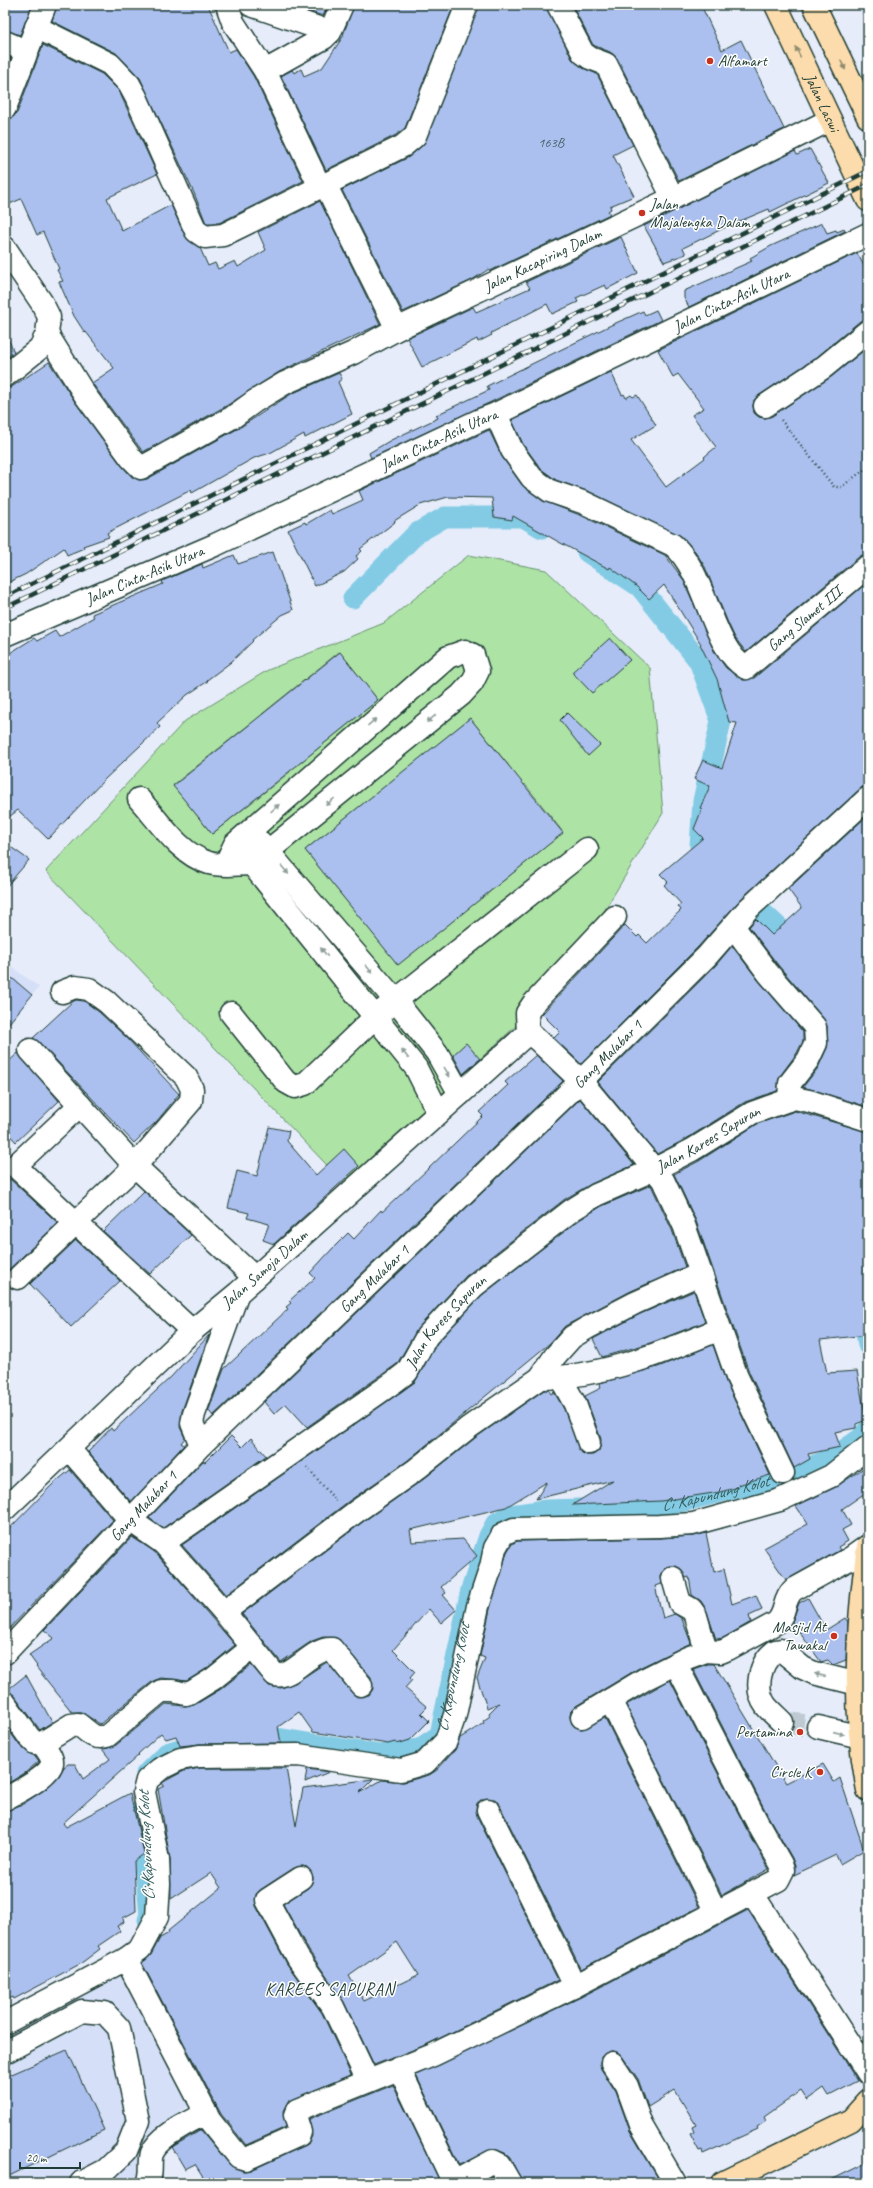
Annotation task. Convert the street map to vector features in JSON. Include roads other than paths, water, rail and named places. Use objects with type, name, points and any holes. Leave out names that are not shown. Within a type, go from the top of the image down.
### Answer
[{"type":"main road","name":"Jalan Laswi","points":[[776,5],[868,200]]},
{"type":"main road","points":[[814,5],[866,107]]},
{"type":"main road","points":[[862,1550],[858,1684],[861,1737],[868,1790]]},
{"type":"main road","points":[[722,2183],[859,2120],[868,2101]]},
{"type":"street","points":[[5,108],[45,5]]},
{"type":"street","points":[[227,5],[234,22],[265,71],[397,329]]},
{"type":"street","points":[[250,5],[330,32]]},
{"type":"street","points":[[265,71],[324,38],[330,32],[342,5]]},
{"type":"street","points":[[36,27],[110,64],[120,73],[136,97],[196,231],[205,237],[223,235],[403,146],[415,136],[467,5]]},
{"type":"street","points":[[558,5],[583,53],[590,58],[606,64],[673,198]]},
{"type":"street","points":[[5,42],[26,52]]},
{"type":"street","name":"Jalan Kacapiring Dalam","points":[[47,334],[85,395],[131,458],[141,468],[234,417],[255,400],[285,383],[353,354],[397,329],[673,198],[830,120]]},
{"type":"street","name":"Jalan Cinta-Asih Utara","points":[[10,632],[215,545],[480,420],[496,414],[868,234]]},
{"type":"street","points":[[5,248],[42,303],[49,317],[47,334],[40,348],[5,376]]},
{"type":"street","points":[[765,406],[824,367],[868,331]]},
{"type":"street","name":"Gang Slamet III","points":[[496,414],[512,450],[532,478],[550,491],[601,511],[673,545],[682,553],[692,567],[714,622],[730,652],[741,665],[746,668],[868,566]]},
{"type":"street","points":[[139,799],[185,851],[209,863],[225,865],[260,858],[356,781],[472,683],[478,671],[473,655],[464,650],[448,657],[243,837],[225,865]]},
{"type":"street","points":[[335,755],[356,781]]},
{"type":"street","name":"Gang Malabar 1","points":[[5,1653],[202,1445],[581,1082],[707,956],[748,909],[868,798]]},
{"type":"street","points":[[243,837],[416,1068],[438,1112]]},
{"type":"street","points":[[231,1013],[286,1082],[295,1087],[305,1084],[376,1016],[395,1000],[587,848]]},
{"type":"street","points":[[260,858],[395,1000],[437,1054],[460,1094]]},
{"type":"street","points":[[615,917],[533,1004],[527,1013],[528,1033],[538,1040],[581,1082],[653,1170],[663,1180],[684,1225],[737,1377],[783,1473]]},
{"type":"street","points":[[733,926],[768,973],[815,1027],[816,1043],[808,1060],[790,1083],[789,1100]]},
{"type":"street","points":[[18,1278],[135,1166],[191,1101],[192,1089],[186,1077],[95,993],[89,989],[75,988],[62,992]]},
{"type":"street","name":"Jalan Samoja Dalam","points":[[5,1509],[192,1331],[238,1294],[438,1112],[528,1033]]},
{"type":"street","points":[[30,1050],[135,1166],[255,1278]]},
{"type":"street","name":"Jalan Karees Sapuran","points":[[163,1543],[295,1452],[407,1372],[427,1336],[474,1286],[508,1258],[572,1210],[596,1195],[653,1170],[692,1150],[752,1113],[794,1098],[809,1100],[868,1120]]},
{"type":"street","points":[[80,1105],[10,1161],[75,1224],[192,1331]]},
{"type":"street","points":[[550,1378],[563,1345],[587,1328],[700,1274]]},
{"type":"street","points":[[202,1445],[192,1423],[194,1414],[238,1294]]},
{"type":"street","points":[[224,1612],[350,1516],[408,1476],[468,1428],[550,1378],[594,1372],[630,1363],[667,1351],[720,1329]]},
{"type":"street","points":[[550,1378],[575,1404],[590,1443]]},
{"type":"street","points":[[5,2023],[126,1959],[140,1948],[157,1917],[159,1884],[158,1860],[144,1792],[147,1780],[160,1769],[180,1759],[199,1756],[235,1755],[298,1755],[401,1770],[425,1763],[446,1741],[455,1715],[478,1606],[491,1567],[495,1548],[503,1534],[514,1529],[693,1524],[780,1500],[831,1476],[868,1447]]},
{"type":"street","points":[[69,1449],[130,1520],[163,1543],[224,1612],[272,1671],[279,1676],[321,1650],[332,1649],[361,1685]]},
{"type":"street","points":[[582,1717],[630,1687],[676,1664],[706,1651],[721,1652],[776,1623],[781,1618],[786,1597],[793,1590],[862,1550]]},
{"type":"street","points":[[672,1578],[680,1603],[691,1609],[696,1616],[706,1651]]},
{"type":"street","points":[[5,1703],[35,1743],[42,1744],[71,1725],[78,1724],[95,1738],[107,1736],[161,1691],[173,1691],[186,1694],[192,1692],[213,1679],[253,1647]]},
{"type":"street","points":[[782,1722],[765,1705],[760,1680],[761,1669],[775,1651],[781,1650],[803,1668],[814,1673],[858,1684]]},
{"type":"street","points":[[126,1959],[206,2113],[239,2157],[246,2159],[299,2135],[300,2132],[295,2114],[297,2110],[433,2055],[575,1986],[778,1880],[783,1870],[676,1664]]},
{"type":"street","points":[[610,1700],[716,1912]]},
{"type":"street","points":[[818,1727],[861,1737]]},
{"type":"street","points":[[5,1799],[28,1786],[49,1769],[52,1763],[51,1758],[42,1744]]},
{"type":"street","points":[[488,1810],[575,1986]]},
{"type":"street","points":[[301,1878],[267,1900],[298,1958],[333,2007],[368,2080]]},
{"type":"street","points":[[752,1893],[868,2073]]},
{"type":"street","points":[[5,2052],[82,2011],[105,2013],[118,2028],[138,2121],[126,2151],[106,2170],[81,2183]]},
{"type":"street","points":[[612,2063],[627,2086],[641,2125],[675,2183]]},
{"type":"street","points":[[399,2068],[450,2176],[456,2180],[493,2161],[499,2164],[510,2183]]},
{"type":"street","points":[[148,2183],[151,2175],[151,2156],[160,2141],[206,2113]]},
{"type":"waterway","points":[[353,598],[417,533],[445,517],[523,517],[542,528]]},
{"type":"waterway","points":[[587,552],[640,587],[699,661],[721,721],[703,801],[700,846],[714,863]]},
{"type":"waterway","points":[[740,892],[801,948]]},
{"type":"waterway","name":"Ci Kapundung Kolot","points":[[868,1281],[860,1287],[868,1345]]},
{"type":"waterway","name":"Ci Kapundung Kolot","points":[[146,1774],[167,1753],[208,1740],[265,1736],[380,1755],[419,1749],[440,1735],[471,1590],[489,1536],[496,1523],[511,1515],[546,1510],[647,1507],[684,1501],[785,1476],[831,1459],[860,1439],[868,1430]]},
{"type":"waterway","name":"Ci Kapundung Kolot","points":[[141,1810],[141,1825],[150,1915],[148,1920]]},
{"type":"tunnel","points":[[782,1722],[818,1727]]},
{"type":"railway","points":[[5,597],[868,171]]},
{"type":"railway","points":[[5,608],[868,185]]},
{"type":"place","name":"Alfamart","points":[[710,61]]},
{"type":"place","name":"Jalan Majalengka Dalam","points":[[642,213]]},
{"type":"place","name":"Masjid At Tawakal","points":[[834,1636]]},
{"type":"place","name":"Pertamina","points":[[800,1732]]},
{"type":"place","name":"Circle K","points":[[820,1772]]},
{"type":"district","name":"KAREES SAPURAN","points":[[330,1989]]}]
